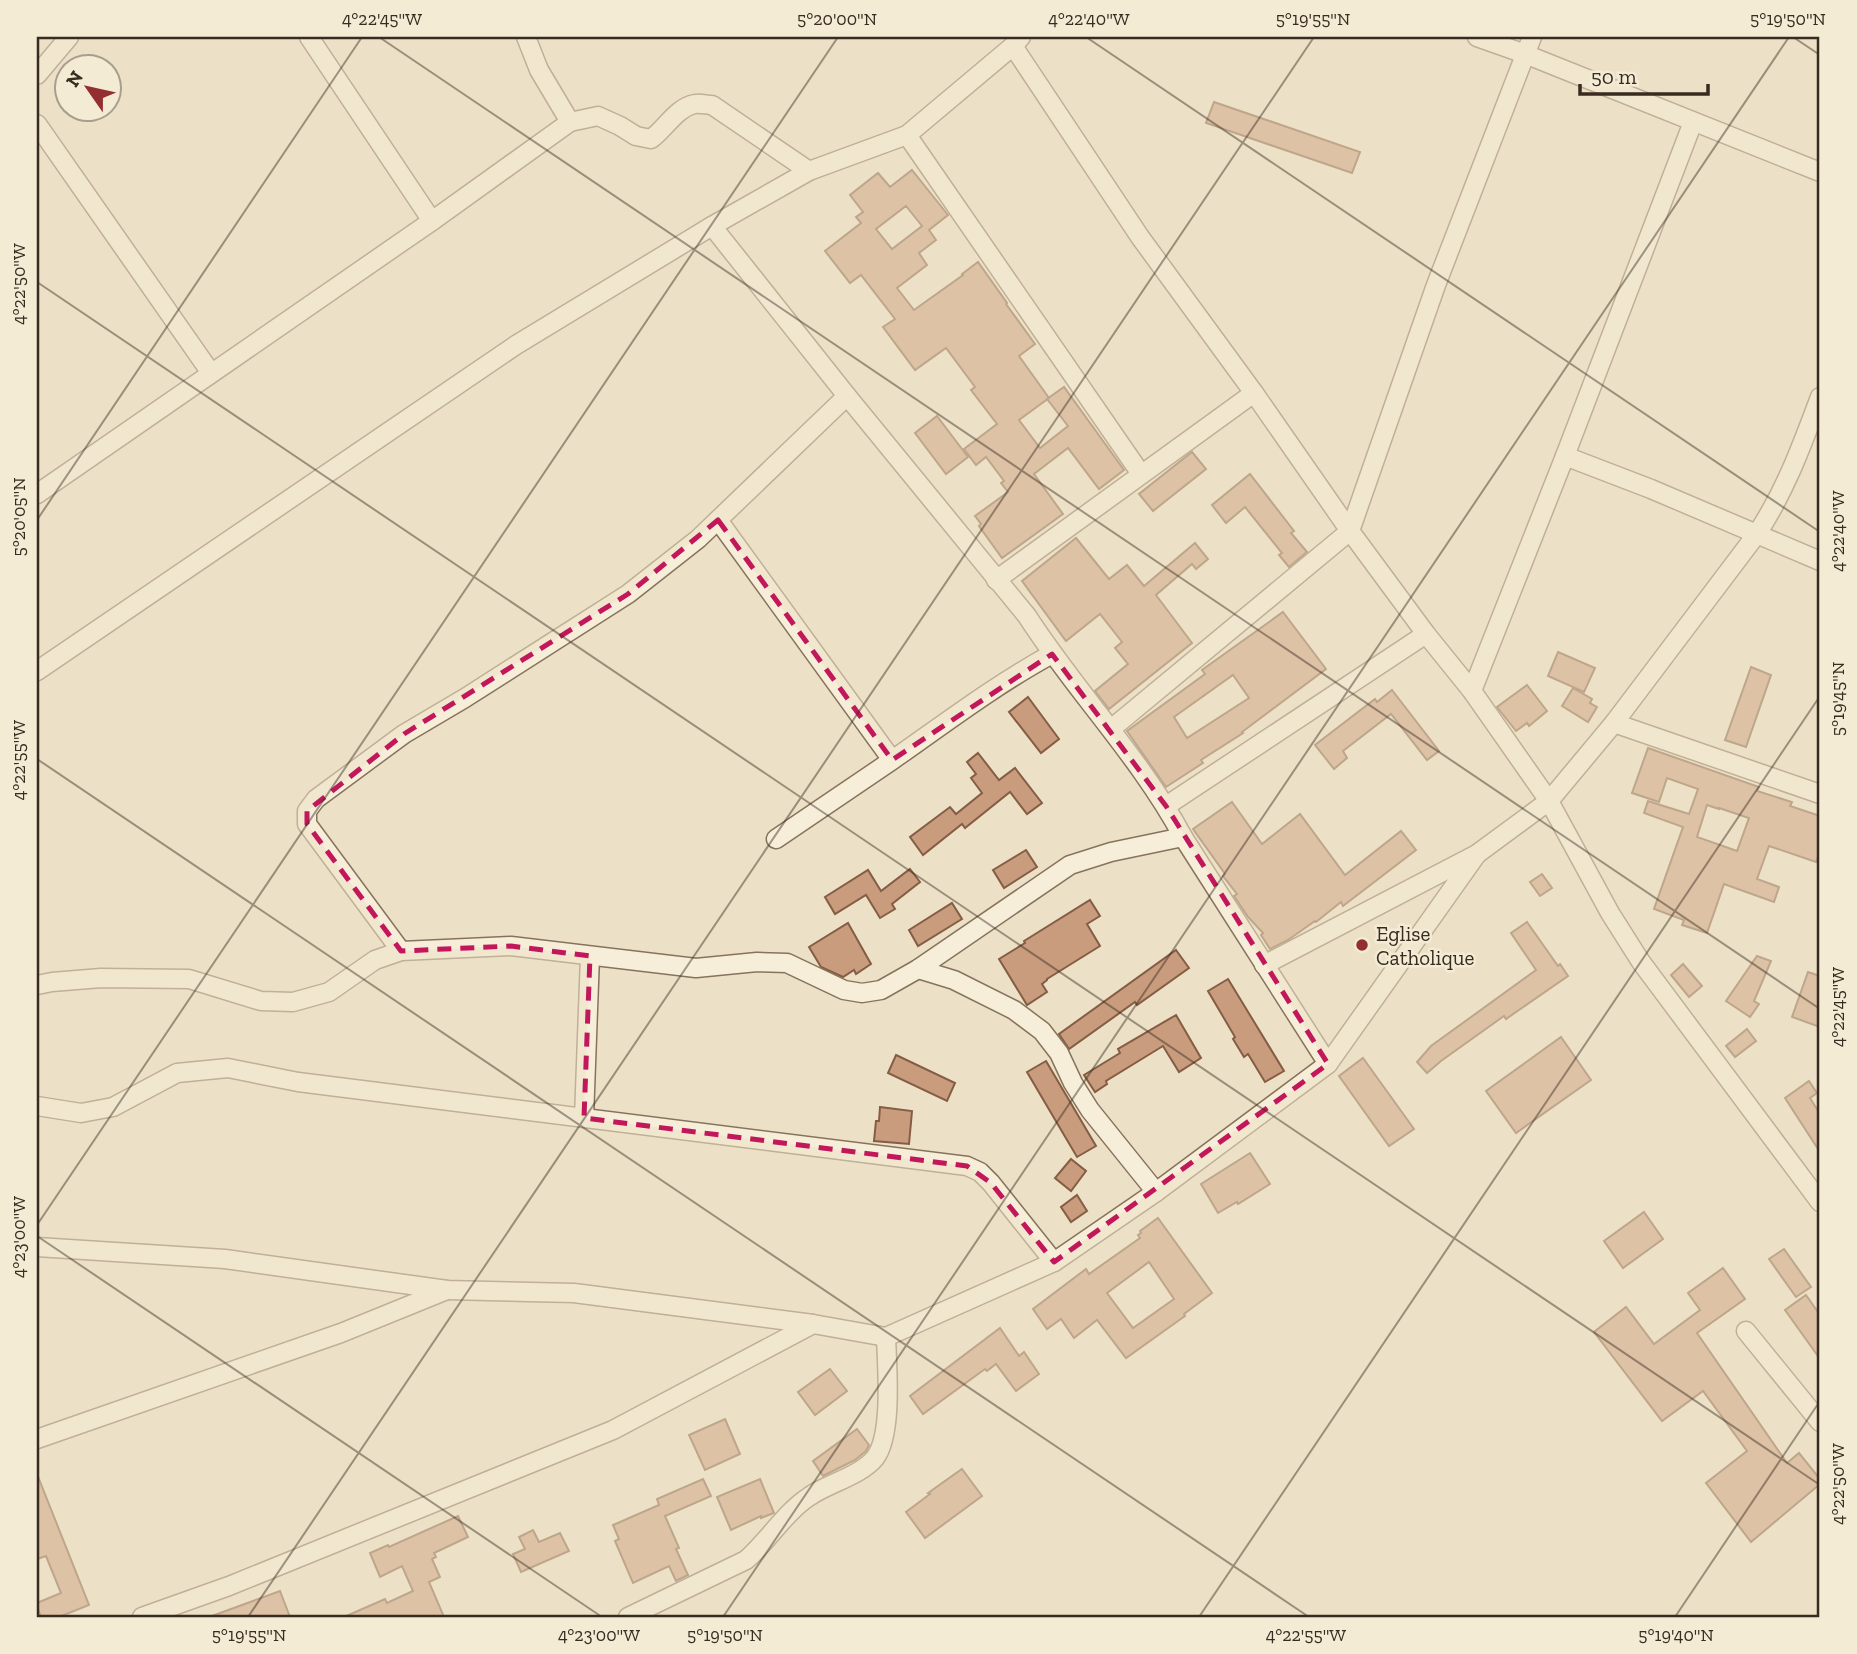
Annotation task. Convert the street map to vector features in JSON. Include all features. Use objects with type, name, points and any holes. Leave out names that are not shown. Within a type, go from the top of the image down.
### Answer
[{"type":"street","points":[[37,75],[69,37]]},
{"type":"street","points":[[309,37],[432,220]]},
{"type":"street","points":[[526,37],[539,70],[570,122]]},
{"type":"street","points":[[1477,37],[1820,172]]},
{"type":"street","points":[[1111,729],[1350,531],[1436,285],[1532,37]]},
{"type":"street","points":[[37,671],[516,345],[808,171],[907,135],[1017,41],[1140,237],[1350,531],[1472,691],[1549,801],[1610,913],[1641,961],[1820,1202]]},
{"type":"street","points":[[37,494],[570,122],[598,116],[636,136],[651,139],[684,108],[696,103],[712,106],[808,171]]},
{"type":"street","points":[[1472,691],[1566,456],[1693,122]]},
{"type":"street","points":[[37,124],[211,373]]},
{"type":"street","points":[[907,135],[1141,474]]},
{"type":"street","points":[[712,226],[1027,616],[1052,654],[1111,729],[1166,806],[1328,1065]]},
{"type":"street","points":[[996,580],[1254,393]]},
{"type":"street","points":[[401,951],[307,824],[307,811],[311,805],[404,734],[628,594],[698,539],[847,396]]},
{"type":"street","points":[[1264,965],[1477,855],[1549,801],[1614,723],[1773,510],[1797,460],[1820,397]]},
{"type":"street","points":[[1566,456],[1820,561]]},
{"type":"street","points":[[718,520],[892,760]]},
{"type":"street","points":[[1166,806],[1426,634]]},
{"type":"street","points":[[776,839],[949,719],[1052,654]]},
{"type":"street","points":[[1614,723],[1820,794]]},
{"type":"street","points":[[37,985],[101,978],[190,979],[261,1001],[293,1002],[329,992],[375,960],[401,951],[511,946],[696,968],[757,962],[787,963],[844,990],[862,993],[881,990],[918,969],[1070,865],[1121,850],[1183,837]]},
{"type":"street","points":[[37,1247],[225,1259],[447,1290],[574,1293],[813,1324],[886,1337],[1054,1262],[1156,1192],[1328,1065],[1477,855]]},
{"type":"street","points":[[584,1118],[590,956]]},
{"type":"street","points":[[918,969],[954,980],[1014,1010],[1042,1031],[1059,1053],[1090,1110],[1156,1192]]},
{"type":"street","points":[[37,1106],[81,1113],[113,1107],[177,1073],[228,1068],[298,1082],[967,1166],[980,1172],[991,1183],[1054,1262]]},
{"type":"street","points":[[37,1439],[341,1333],[447,1290]]},
{"type":"street","points":[[142,1617],[229,1587],[613,1430],[813,1324]]},
{"type":"street","points":[[1746,1331],[1820,1422]]},
{"type":"street","points":[[628,1617],[746,1560],[795,1508],[810,1496],[862,1468],[874,1458],[881,1446],[885,1429],[886,1337]]},
{"type":"highlighted area","points":[[718,520],[892,760],[1052,654],[1166,806],[1328,1064],[1054,1262],[991,1183],[967,1166],[584,1118],[590,956],[511,946],[401,951],[307,824],[307,811],[404,734],[628,594]]},
{"type":"building","points":[[1214,102],[1360,152],[1352,173],[1206,123]]},
{"type":"building","points":[[912,170],[948,215],[929,230],[936,240],[919,253],[927,265],[897,288],[914,310],[978,262],[1035,344],[1019,356],[1049,398],[1064,387],[1124,470],[1099,489],[1068,448],[1034,474],[1063,514],[1002,558],[975,516],[1008,492],[1001,483],[1004,481],[986,457],[976,465],[964,449],[997,424],[971,390],[975,387],[946,348],[915,370],[883,327],[895,319],[861,275],[850,283],[825,251],[861,223],[856,217],[863,212],[850,195],[878,173],[890,187]],"holes":[[[906,206],[922,226],[892,249],[876,229]],[[1047,399],[1068,426],[1040,448],[1019,420]]]},
{"type":"building","points":[[937,416],[968,457],[946,474],[915,433]]},
{"type":"building","points":[[1192,452],[1206,469],[1153,511],[1139,494]]},
{"type":"building","points":[[1250,474],[1307,552],[1289,567],[1279,555],[1282,553],[1245,507],[1226,523],[1212,505]]},
{"type":"building","points":[[1076,538],[1109,579],[1127,565],[1144,586],[1195,543],[1208,559],[1196,569],[1192,564],[1156,595],[1192,643],[1109,709],[1095,691],[1128,664],[1115,648],[1122,642],[1100,614],[1066,641],[1022,581]]},
{"type":"building","points":[[1283,612],[1326,669],[1243,733],[1201,760],[1203,763],[1166,787],[1127,731],[1205,674],[1202,670]],"holes":[[[1233,675],[1249,698],[1187,738],[1174,717]]]},
{"type":"building","points":[[1558,652],[1595,668],[1584,692],[1548,676]]},
{"type":"building","points":[[1751,667],[1771,675],[1746,747],[1725,740]]},
{"type":"building","points":[[1527,685],[1547,711],[1529,726],[1527,723],[1516,731],[1497,707]]},
{"type":"building","points":[[1573,688],[1592,699],[1590,703],[1597,707],[1588,722],[1562,706]]},
{"type":"building","points":[[1392,690],[1439,751],[1427,760],[1391,714],[1343,751],[1347,758],[1334,769],[1315,745],[1375,699],[1377,702]]},
{"type":"building","points":[[1028,697],[1059,739],[1041,753],[1009,712]]},
{"type":"building","points":[[1648,748],[1759,787],[1757,791],[1792,802],[1790,806],[1820,816],[1820,851],[1816,862],[1769,846],[1757,879],[1779,887],[1774,902],[1724,884],[1707,933],[1682,925],[1684,920],[1654,909],[1683,827],[1644,813],[1648,801],[1689,814],[1698,789],[1667,778],[1659,802],[1632,793]],"holes":[[[1707,805],[1749,818],[1737,851],[1697,837]]]},
{"type":"building","points":[[978,753],[999,780],[1015,768],[1042,803],[1027,814],[1010,792],[965,828],[962,824],[923,855],[910,837],[950,807],[956,814],[982,793],[971,778],[976,774],[967,762]]},
{"type":"building","points":[[1232,802],[1262,844],[1300,814],[1345,875],[1401,831],[1416,850],[1343,906],[1341,902],[1316,922],[1270,949],[1261,935],[1263,933],[1248,917],[1234,896],[1237,894],[1223,876],[1225,874],[1193,829]]},
{"type":"building","points":[[1026,850],[1037,867],[1004,888],[993,870]]},
{"type":"building","points":[[910,869],[920,882],[892,904],[895,909],[880,918],[866,895],[835,914],[825,897],[868,870],[881,891]]},
{"type":"building","points":[[1542,874],[1552,888],[1540,896],[1530,882]]},
{"type":"building","points":[[1090,900],[1100,916],[1087,924],[1100,946],[1047,979],[1042,984],[1047,992],[1027,1005],[999,959]]},
{"type":"building","points":[[952,903],[962,919],[918,946],[909,930]]},
{"type":"building","points":[[1527,922],[1568,976],[1506,1019],[1504,1016],[1427,1073],[1417,1062],[1431,1046],[1536,970],[1511,933]]},
{"type":"building","points":[[848,923],[871,964],[856,974],[854,970],[843,977],[821,967],[809,947]]},
{"type":"building","points":[[1176,950],[1189,968],[1069,1049],[1059,1034]]},
{"type":"building","points":[[1757,956],[1771,961],[1754,1001],[1759,1004],[1750,1017],[1726,1001]]},
{"type":"building","points":[[1683,964],[1702,986],[1689,997],[1671,975]]},
{"type":"building","points":[[1808,972],[1820,976],[1820,1027],[1792,1017]]},
{"type":"building","points":[[1228,979],[1284,1071],[1265,1082],[1248,1054],[1244,1057],[1208,991]]},
{"type":"building","points":[[1176,1015],[1201,1058],[1179,1072],[1163,1046],[1106,1081],[1107,1084],[1095,1092],[1084,1075],[1120,1053],[1118,1049]]},
{"type":"building","points":[[1747,1029],[1756,1041],[1735,1057],[1726,1046]]},
{"type":"building","points":[[1561,1037],[1591,1080],[1516,1133],[1486,1091]]},
{"type":"building","points":[[896,1055],[955,1083],[947,1101],[888,1073]]},
{"type":"building","points":[[1363,1058],[1414,1129],[1389,1146],[1339,1076]]},
{"type":"building","points":[[1046,1061],[1096,1146],[1077,1157],[1027,1072]]},
{"type":"building","points":[[1809,1081],[1817,1093],[1810,1098],[1820,1114],[1820,1152],[1785,1098]]},
{"type":"building","points":[[880,1107],[912,1111],[909,1144],[874,1141]]},
{"type":"building","points":[[1250,1153],[1270,1184],[1218,1213],[1201,1184]]},
{"type":"building","points":[[1071,1159],[1086,1171],[1071,1191],[1055,1178]]},
{"type":"building","points":[[1077,1195],[1087,1211],[1071,1222],[1061,1207]]},
{"type":"building","points":[[1644,1212],[1663,1239],[1623,1268],[1604,1241]]},
{"type":"building","points":[[1158,1218],[1212,1293],[1126,1358],[1097,1320],[1074,1338],[1061,1319],[1047,1329],[1033,1309],[1086,1269],[1089,1274],[1140,1238],[1140,1231]],"holes":[[[1149,1262],[1174,1299],[1133,1328],[1107,1293]]]},
{"type":"building","points":[[1784,1249],[1811,1287],[1796,1297],[1769,1259]]},
{"type":"building","points":[[1723,1268],[1745,1299],[1697,1333],[1787,1463],[1799,1453],[1820,1479],[1820,1484],[1751,1542],[1706,1483],[1747,1451],[1703,1391],[1662,1421],[1594,1332],[1626,1307],[1654,1344],[1700,1310],[1688,1293]]},
{"type":"building","points":[[1806,1295],[1820,1315],[1820,1359],[1785,1310]]},
{"type":"building","points":[[1000,1328],[1019,1356],[1024,1352],[1039,1374],[1016,1391],[996,1364],[923,1414],[910,1396]]},
{"type":"building","points":[[830,1369],[847,1391],[815,1415],[798,1392]]},
{"type":"building","points":[[725,1419],[740,1454],[705,1470],[689,1435]]},
{"type":"building","points":[[857,1429],[869,1445],[866,1451],[855,1460],[823,1476],[813,1461]]},
{"type":"building","points":[[962,1469],[982,1496],[925,1538],[906,1512]]},
{"type":"building","points":[[37,1474],[89,1605],[59,1617],[41,1617],[37,1606],[37,1603],[61,1593],[46,1556],[37,1559]]},
{"type":"building","points":[[703,1479],[711,1496],[665,1516],[688,1575],[676,1581],[669,1566],[633,1583],[615,1541],[619,1539],[613,1525],[659,1505],[657,1499]]},
{"type":"building","points":[[760,1479],[774,1513],[731,1530],[717,1497]]},
{"type":"building","points":[[458,1516],[468,1537],[434,1553],[436,1557],[432,1559],[440,1577],[429,1582],[444,1617],[344,1617],[385,1599],[387,1603],[413,1591],[402,1566],[380,1577],[370,1553]]},
{"type":"building","points":[[533,1530],[539,1542],[560,1533],[569,1551],[521,1572],[513,1554],[525,1549],[519,1537]]},
{"type":"building","points":[[280,1591],[290,1617],[212,1616]]},
{"type":"place","name":"Eglise Catholique","points":[[1362,945]]}]
